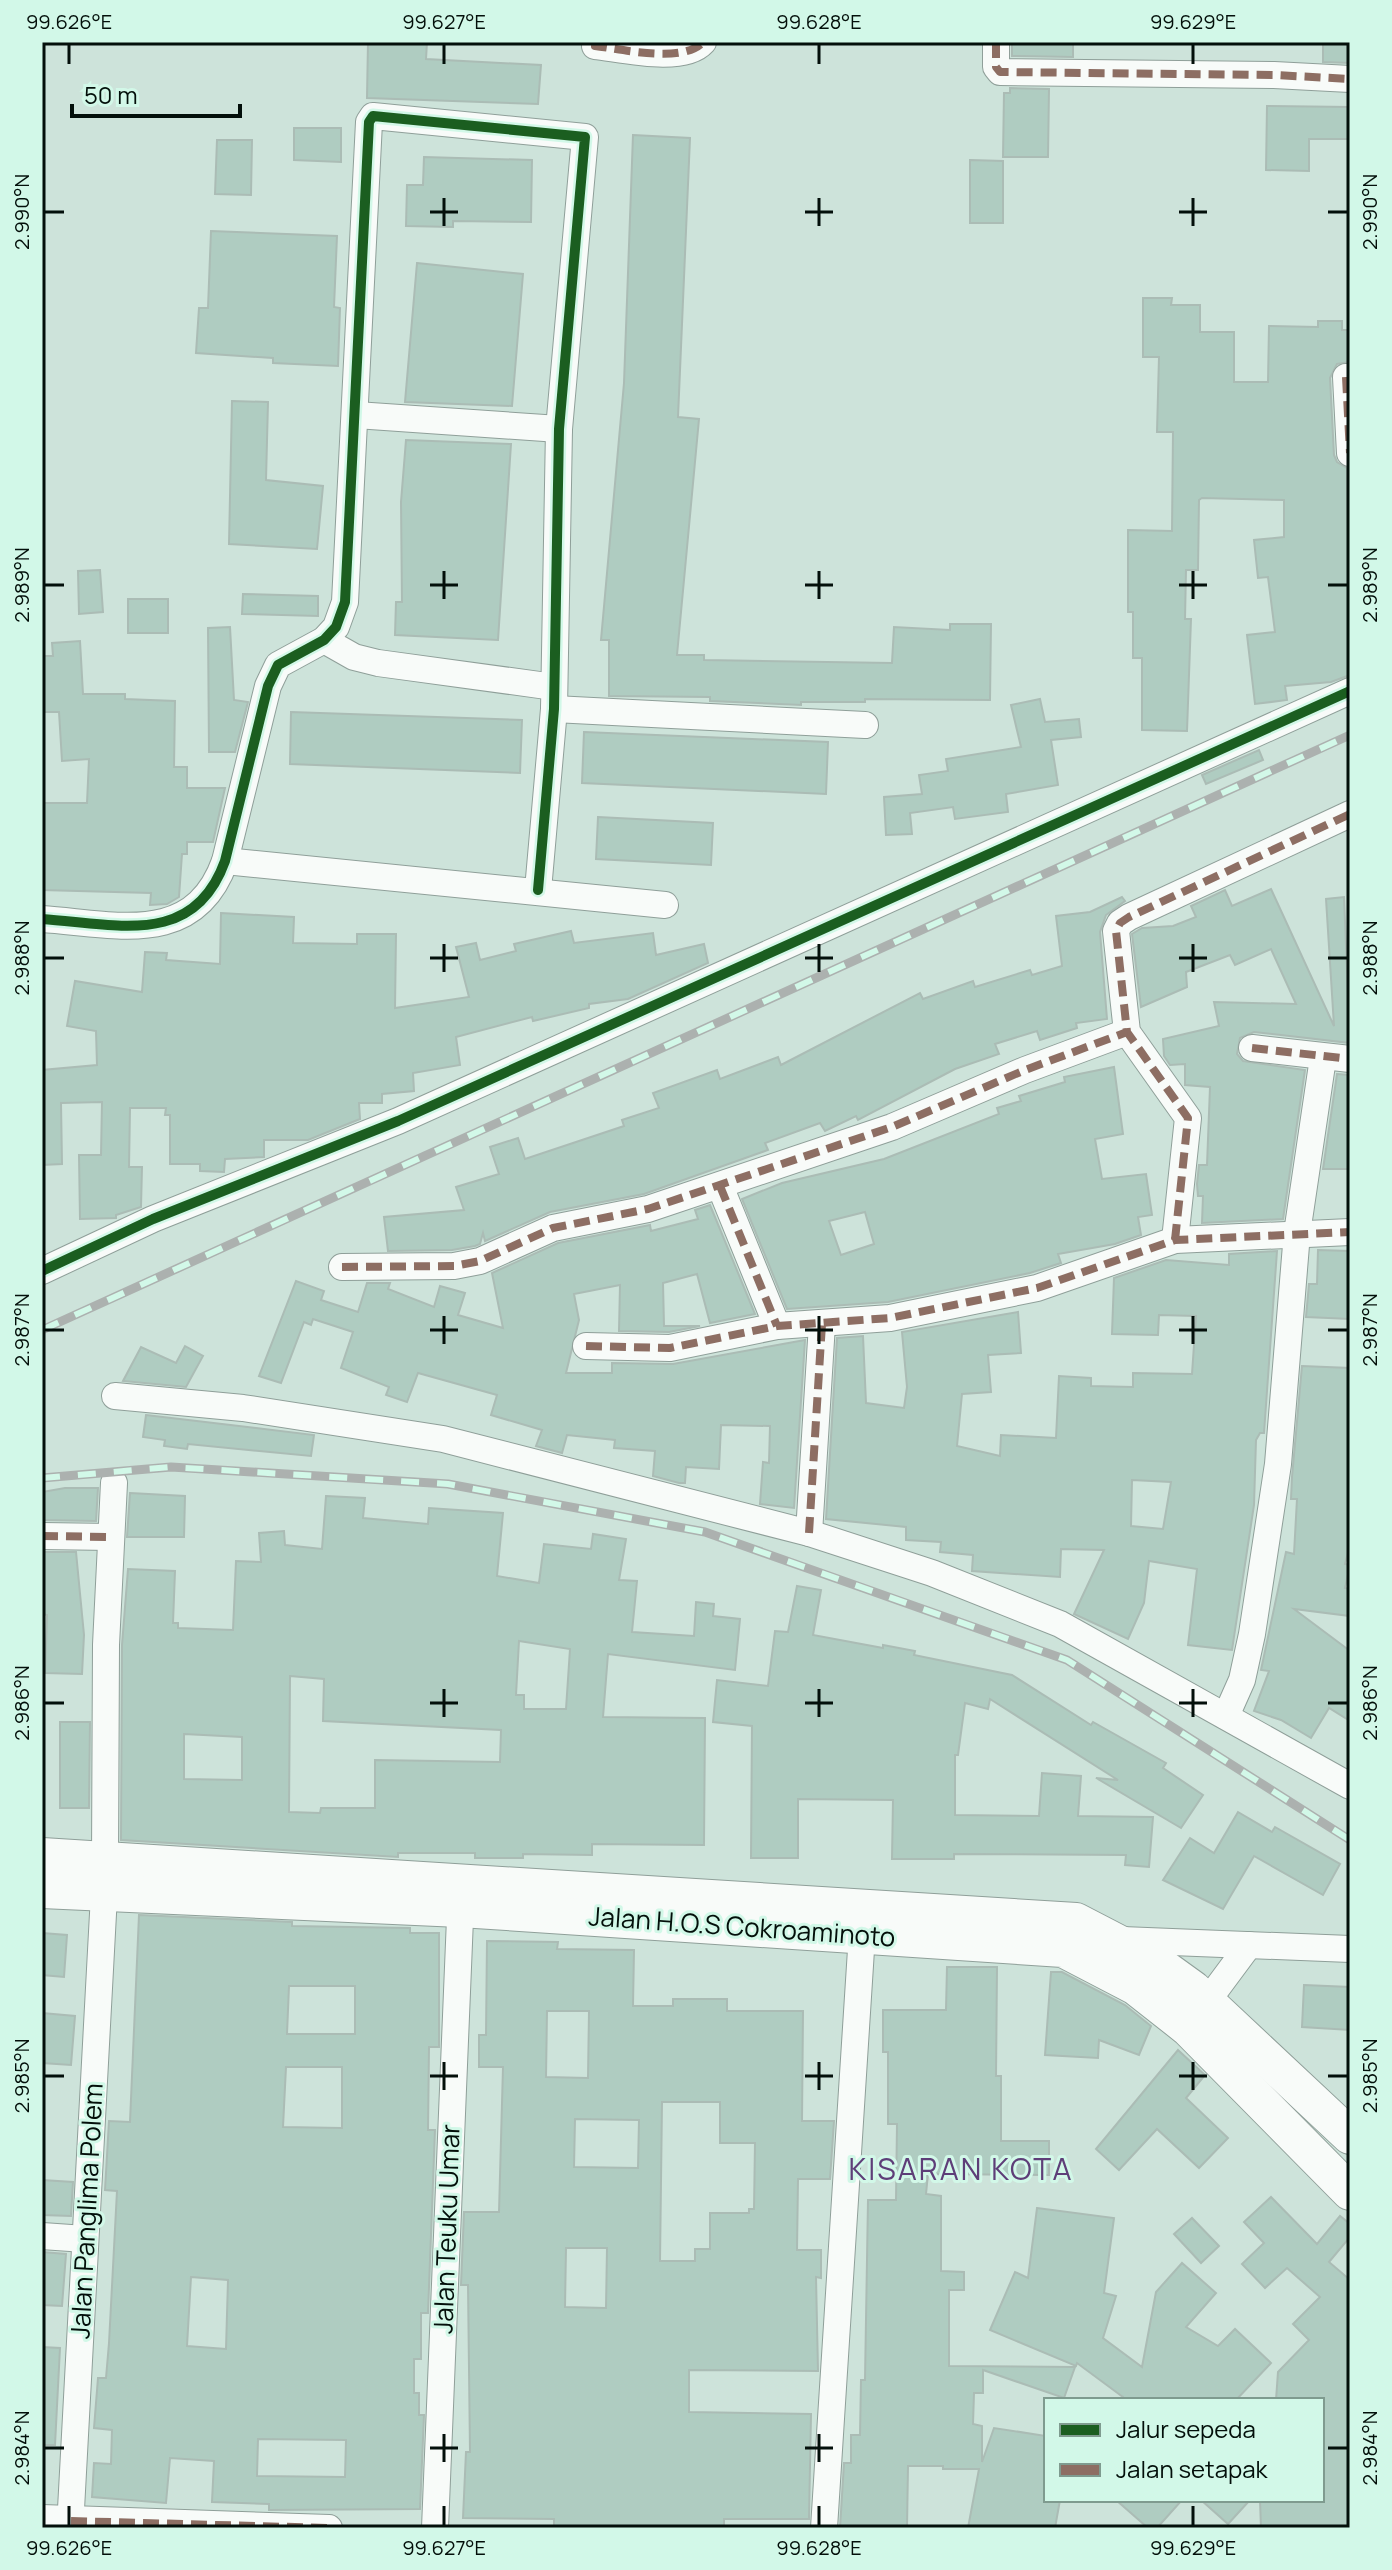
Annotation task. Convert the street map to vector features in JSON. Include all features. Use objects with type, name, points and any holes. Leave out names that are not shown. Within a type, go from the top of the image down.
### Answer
[{"type":"main road","name":"Jalan H.O.S Cokroaminoto","points":[[42,1856],[105,1859],[862,1934],[1063,1949],[1136,1987],[1198,2014],[1350,2136]]},
{"type":"main road","name":"Jalan H.O.S Cokroaminoto","points":[[42,1890],[104,1895],[461,1896],[1076,1921],[1157,1963],[1350,2192]]},
{"type":"street","points":[[596,42],[595,46],[657,54],[693,50],[703,42]]},
{"type":"street","points":[[996,42],[996,67],[1000,72],[1274,75],[1350,79]]},
{"type":"street","points":[[42,919],[161,924],[194,911],[216,885],[225,861],[268,686],[278,665],[324,640],[336,627],[345,602],[369,122],[373,116],[585,137],[559,429],[554,698],[538,890]]},
{"type":"street","points":[[1346,377],[1350,453]]},
{"type":"street","points":[[356,415],[559,429]]},
{"type":"street","points":[[324,640],[354,657],[554,698],[865,725]]},
{"type":"street","points":[[42,1271],[153,1219],[398,1121],[1350,691]]},
{"type":"street","points":[[1175,1240],[1188,1118],[1186,1111],[1127,1032],[1116,944],[1120,923],[1350,814]]},
{"type":"street","points":[[225,861],[665,905]]},
{"type":"street","points":[[342,1267],[454,1266],[480,1261],[553,1228],[648,1209],[892,1127],[1025,1070],[1127,1032]]},
{"type":"street","points":[[1252,1048],[1350,1059]]},
{"type":"street","points":[[1226,1716],[1242,1680],[1252,1634],[1278,1464],[1297,1233],[1323,1058]]},
{"type":"street","points":[[720,1186],[777,1326]]},
{"type":"street","points":[[586,1346],[670,1348],[777,1326],[890,1318],[1037,1288],[1175,1240],[1350,1232]]},
{"type":"street","points":[[809,1533],[822,1324]]},
{"type":"street","points":[[115,1396],[243,1408],[443,1439],[809,1533],[932,1573],[1060,1624],[1350,1786]]},
{"type":"street","points":[[105,1859],[106,1645],[114,1483]]},
{"type":"street","points":[[42,1536],[111,1537]]},
{"type":"street","name":"Jalan Panglima Polem","points":[[70,2524],[104,1895]]},
{"type":"street","name":"Jalan Teuku Umar","points":[[435,2528],[461,1896]]},
{"type":"street","points":[[824,2528],[862,1934]]},
{"type":"street","points":[[1063,1949],[1116,1940],[1350,1949]]},
{"type":"street","points":[[1198,2014],[1249,1945]]},
{"type":"street","points":[[42,2236],[85,2239]]},
{"type":"street","points":[[42,2518],[70,2524],[329,2528]]},
{"type":"building","points":[[368,42],[427,42],[426,59],[541,65],[538,104],[367,98]]},
{"type":"building","points":[[1012,42],[1073,42],[1073,57],[1012,56]]},
{"type":"building","points":[[1323,42],[1350,42],[1350,63],[1323,62]]},
{"type":"building","points":[[1010,88],[1049,89],[1048,157],[1003,157],[1004,93],[1010,93]]},
{"type":"building","points":[[1267,106],[1350,107],[1350,139],[1309,139],[1309,171],[1266,170]]},
{"type":"building","points":[[294,128],[341,128],[341,162],[294,160]]},
{"type":"building","points":[[633,135],[690,138],[678,417],[699,419],[677,655],[704,655],[704,660],[892,663],[894,627],[950,630],[950,624],[991,624],[990,700],[865,699],[865,702],[801,702],[801,705],[710,701],[710,697],[609,696],[609,640],[601,640],[624,383]]},
{"type":"building","points":[[217,140],[252,140],[251,195],[215,194]]},
{"type":"building","points":[[424,157],[532,160],[531,222],[453,221],[453,227],[406,226],[407,185],[423,185]]},
{"type":"building","points":[[970,160],[1003,161],[1003,223],[970,223]]},
{"type":"building","points":[[211,231],[337,236],[334,307],[340,308],[338,366],[273,363],[273,358],[196,353],[199,308],[208,308]]},
{"type":"building","points":[[417,263],[523,274],[512,406],[405,402]]},
{"type":"building","points":[[1143,298],[1172,298],[1171,305],[1200,305],[1200,332],[1234,332],[1234,382],[1268,382],[1269,326],[1318,327],[1318,321],[1342,321],[1342,330],[1350,330],[1350,362],[1337,364],[1330,378],[1334,455],[1337,462],[1347,468],[1350,675],[1331,682],[1285,686],[1287,700],[1255,704],[1247,635],[1275,632],[1268,577],[1258,578],[1254,540],[1284,537],[1284,500],[1202,498],[1199,500],[1198,570],[1186,570],[1185,619],[1191,619],[1187,731],[1142,730],[1142,658],[1133,658],[1133,612],[1128,612],[1128,530],[1172,531],[1173,432],[1157,432],[1159,357],[1143,357]]},
{"type":"building","points":[[232,401],[268,402],[266,480],[323,486],[317,549],[229,544]]},
{"type":"building","points":[[406,440],[511,444],[498,640],[395,635],[396,602],[402,602],[401,502]]},
{"type":"building","points":[[100,570],[103,612],[79,614],[78,571]]},
{"type":"building","points":[[243,594],[318,596],[318,616],[242,614]]},
{"type":"building","points":[[128,599],[168,599],[168,633],[128,633]]},
{"type":"building","points":[[230,627],[234,700],[248,702],[235,752],[209,752],[208,628]]},
{"type":"building","points":[[80,641],[83,694],[125,694],[125,699],[175,701],[174,767],[187,767],[187,788],[225,788],[213,842],[187,842],[187,854],[182,854],[179,897],[167,904],[150,905],[151,893],[42,890],[42,803],[87,803],[89,759],[62,761],[59,712],[42,712],[42,656],[53,656],[52,643]]},
{"type":"building","points":[[1040,699],[1045,722],[1079,719],[1081,737],[1051,740],[1058,785],[1006,794],[1008,812],[955,819],[953,807],[910,813],[912,834],[886,835],[884,797],[922,794],[919,775],[948,771],[946,759],[1021,747],[1011,705]]},
{"type":"building","points":[[291,712],[522,720],[520,773],[290,764]]},
{"type":"building","points":[[584,732],[828,742],[826,794],[582,783]]},
{"type":"building","points":[[1259,750],[1263,760],[1206,784],[1202,775]]},
{"type":"building","points":[[598,817],[713,823],[711,865],[596,859]]},
{"type":"building","points":[[1271,889],[1334,1026],[1326,899],[1344,897],[1350,1043],[1254,1032],[1240,1038],[1237,1054],[1243,1061],[1305,1070],[1283,1219],[1202,1223],[1203,1196],[1198,1196],[1197,1184],[1199,1165],[1207,1165],[1210,1087],[1185,1085],[1185,1064],[1170,1065],[1164,1056],[1163,1039],[1219,1026],[1214,1002],[1296,1004],[1271,949],[1235,965],[1230,955],[1186,972],[1187,987],[1141,1007],[1132,934],[1142,928],[1173,926],[1196,917],[1191,906],[1225,890],[1232,906]]},
{"type":"building","points":[[1122,897],[1125,901],[1106,915],[1100,932],[1107,1019],[1076,1023],[1077,1028],[1040,1040],[1037,1031],[995,1044],[999,1054],[955,1069],[858,1120],[856,1116],[825,1131],[820,1123],[765,1143],[768,1150],[644,1194],[550,1212],[485,1241],[483,1233],[480,1244],[475,1246],[452,1250],[388,1251],[384,1217],[464,1210],[456,1187],[499,1174],[490,1147],[518,1138],[525,1159],[624,1126],[622,1120],[659,1108],[653,1093],[717,1070],[720,1079],[778,1057],[781,1065],[920,993],[923,999],[973,981],[975,987],[1030,970],[1032,975],[1062,966],[1056,916],[1090,912]]},
{"type":"building","points":[[221,913],[294,917],[293,943],[357,944],[357,934],[396,934],[395,1008],[469,997],[456,947],[476,943],[480,960],[516,951],[514,944],[571,931],[574,943],[653,933],[656,955],[704,944],[708,963],[628,999],[589,1004],[589,1008],[533,1021],[532,1017],[456,1037],[460,1065],[413,1073],[414,1091],[382,1094],[382,1103],[359,1103],[360,1119],[308,1140],[264,1140],[264,1157],[225,1159],[224,1172],[200,1171],[200,1164],[170,1164],[170,1115],[165,1115],[166,1108],[130,1108],[129,1167],[142,1167],[141,1207],[116,1215],[116,1218],[80,1219],[79,1155],[101,1155],[102,1102],[61,1103],[62,1164],[42,1165],[42,1070],[97,1065],[96,1031],[67,1026],[75,981],[142,992],[145,952],[167,953],[166,960],[220,964]]},
{"type":"building","points":[[1114,1067],[1123,1134],[1095,1139],[1102,1179],[1146,1174],[1152,1215],[1138,1217],[1141,1235],[1115,1244],[1058,1254],[1061,1263],[1030,1273],[888,1302],[787,1309],[742,1199],[782,1183],[884,1159],[999,1114],[997,1108],[1021,1101],[1019,1096],[1065,1082],[1064,1077]],"holes":[[[865,1212],[874,1244],[841,1255],[829,1221]]]},
{"type":"building","points":[[1337,1074],[1350,1075],[1350,1169],[1323,1169]]},
{"type":"building","points":[[710,1205],[755,1314],[710,1323],[697,1274],[663,1283],[664,1326],[700,1326],[669,1332],[619,1331],[620,1285],[574,1294],[579,1320],[566,1373],[612,1373],[612,1363],[673,1364],[805,1340],[794,1508],[760,1504],[763,1462],[769,1463],[770,1426],[721,1425],[719,1469],[686,1467],[685,1483],[679,1483],[653,1476],[655,1451],[614,1448],[615,1440],[567,1435],[562,1453],[536,1446],[542,1430],[491,1415],[497,1395],[418,1373],[407,1402],[386,1395],[389,1387],[341,1368],[353,1332],[313,1319],[311,1325],[304,1322],[281,1383],[259,1376],[296,1281],[324,1291],[321,1300],[358,1312],[367,1283],[390,1283],[388,1289],[434,1307],[440,1286],[465,1293],[458,1315],[503,1328],[492,1273],[558,1243],[650,1225],[651,1231],[698,1219],[695,1210]]},
{"type":"building","points":[[1318,1250],[1350,1251],[1350,1319],[1306,1317],[1309,1284],[1317,1284]]},
{"type":"building","points":[[1277,1251],[1264,1433],[1260,1433],[1256,1440],[1254,1505],[1232,1650],[1188,1645],[1197,1569],[1149,1561],[1144,1603],[1128,1639],[1074,1614],[1104,1550],[1061,1549],[1060,1577],[972,1571],[973,1555],[940,1552],[941,1542],[906,1540],[906,1527],[826,1519],[837,1338],[863,1336],[866,1403],[904,1408],[907,1387],[902,1332],[1018,1312],[1021,1353],[988,1355],[991,1392],[962,1394],[957,1446],[1000,1456],[1001,1435],[1056,1438],[1059,1376],[1091,1378],[1091,1386],[1133,1387],[1133,1373],[1192,1374],[1196,1316],[1159,1315],[1158,1335],[1112,1334],[1114,1278],[1166,1260],[1229,1265],[1229,1254]],"holes":[[[1132,1480],[1171,1482],[1163,1529],[1131,1526]]]},
{"type":"building","points":[[185,1346],[203,1356],[186,1387],[123,1381],[141,1347],[176,1363]]},
{"type":"building","points":[[1302,1366],[1350,1368],[1350,1545],[1345,1564],[1350,1565],[1345,1588],[1350,1589],[1350,1616],[1294,1609],[1350,1651],[1350,1721],[1329,1708],[1311,1738],[1281,1720],[1254,1711],[1269,1671],[1261,1670],[1286,1552],[1294,1554],[1297,1499],[1291,1499]]},
{"type":"building","points":[[146,1415],[314,1435],[311,1456],[188,1444],[187,1449],[164,1446],[165,1440],[143,1437]]},
{"type":"building","points":[[98,1488],[96,1521],[42,1520],[42,1492]]},
{"type":"building","points":[[130,1493],[185,1496],[184,1537],[127,1537]]},
{"type":"building","points":[[326,1496],[365,1498],[363,1518],[428,1524],[429,1508],[503,1513],[497,1576],[539,1583],[544,1544],[591,1549],[593,1534],[626,1539],[619,1580],[637,1581],[632,1632],[694,1636],[696,1602],[714,1604],[713,1616],[740,1619],[735,1670],[608,1654],[603,1717],[705,1718],[704,1845],[592,1844],[592,1855],[523,1854],[523,1858],[475,1858],[475,1853],[398,1853],[398,1857],[121,1840],[122,1645],[128,1569],[175,1571],[173,1623],[178,1623],[178,1628],[233,1630],[236,1561],[261,1562],[259,1533],[284,1531],[285,1545],[322,1549]],"holes":[[[519,1641],[570,1649],[566,1709],[524,1709],[524,1695],[516,1695]],[[290,1676],[324,1679],[323,1721],[501,1730],[500,1762],[375,1760],[375,1808],[321,1808],[320,1813],[289,1812]],[[184,1734],[242,1737],[242,1780],[184,1779]]]},
{"type":"building","points":[[42,1552],[76,1552],[84,1635],[82,1674],[45,1673],[47,1615],[42,1614]]},
{"type":"building","points":[[797,1586],[821,1590],[813,1635],[915,1651],[914,1655],[1012,1675],[1091,1725],[1093,1722],[1166,1763],[1163,1768],[1203,1795],[1181,1828],[1096,1778],[1118,1780],[990,1699],[988,1709],[965,1703],[958,1755],[955,1755],[955,1815],[1039,1816],[1042,1773],[1081,1776],[1078,1816],[1153,1817],[1149,1867],[1125,1865],[1126,1855],[954,1854],[954,1859],[892,1859],[893,1800],[798,1799],[798,1858],[751,1858],[752,1726],[713,1722],[717,1680],[768,1686],[775,1631],[788,1632]]},
{"type":"building","points":[[60,1722],[90,1722],[89,1808],[60,1808]]},
{"type":"building","points":[[1238,1812],[1272,1832],[1275,1827],[1340,1864],[1323,1895],[1254,1856],[1223,1909],[1163,1880],[1190,1838],[1214,1853]]},
{"type":"building","points":[[139,1915],[292,1922],[292,1926],[410,1928],[410,1933],[439,1933],[439,2047],[429,2047],[428,2130],[435,2130],[428,2313],[421,2313],[421,2359],[414,2359],[414,2393],[419,2393],[419,2415],[424,2415],[420,2509],[269,2510],[269,2504],[212,2502],[214,2461],[170,2458],[166,2503],[92,2497],[94,2463],[111,2464],[112,2430],[94,2428],[98,2378],[106,2378],[117,2191],[105,2190],[109,2121],[130,2122]],"holes":[[[289,1986],[355,1986],[355,2034],[287,2034]],[[286,2067],[342,2067],[342,2128],[283,2127]],[[191,2277],[228,2280],[226,2349],[187,2346]],[[258,2439],[346,2440],[345,2477],[257,2476]]]},
{"type":"building","points":[[42,1933],[67,1935],[64,1977],[42,1975]]},
{"type":"building","points":[[487,1941],[558,1942],[557,1949],[634,1950],[633,2006],[673,2006],[673,1999],[727,1999],[727,2011],[803,2011],[802,2121],[834,2121],[830,2179],[798,2179],[797,2250],[821,2250],[821,2278],[816,2277],[818,2371],[689,2370],[689,2412],[811,2414],[809,2519],[724,2519],[724,2528],[554,2528],[554,2519],[463,2518],[466,2452],[470,2452],[468,2285],[461,2285],[464,2212],[499,2212],[503,2067],[479,2067],[479,2035],[486,2035]],"holes":[[[547,2011],[589,2011],[588,2078],[546,2077]],[[662,2102],[720,2102],[720,2143],[755,2143],[754,2209],[749,2209],[749,2213],[710,2213],[710,2249],[695,2249],[695,2261],[660,2261]],[[575,2119],[639,2120],[638,2168],[574,2167]],[[566,2248],[607,2248],[606,2308],[565,2307]]]},
{"type":"building","points":[[947,1967],[997,1967],[996,2076],[1001,2076],[1001,2141],[1049,2141],[1049,2175],[928,2174],[926,2194],[941,2196],[941,2271],[964,2272],[964,2290],[949,2290],[949,2366],[1075,2367],[1064,2398],[983,2370],[983,2393],[974,2393],[973,2424],[982,2426],[982,2462],[994,2428],[1044,2436],[1044,2502],[1060,2502],[1055,2528],[968,2528],[979,2469],[908,2466],[907,2528],[840,2528],[844,2463],[851,2463],[851,2435],[860,2435],[861,2380],[865,2380],[868,2200],[896,2200],[897,2124],[888,2124],[888,2052],[883,2052],[883,2010],[946,2010]]},
{"type":"building","points":[[1051,1972],[1062,1972],[1125,2005],[1151,2026],[1139,2055],[1099,2040],[1098,2058],[1045,2055]]},
{"type":"building","points":[[1304,1985],[1350,1987],[1350,2030],[1302,2027]]},
{"type":"building","points":[[42,2013],[75,2016],[71,2065],[42,2063]]},
{"type":"building","points":[[1178,2050],[1205,2075],[1186,2098],[1228,2138],[1199,2168],[1157,2129],[1119,2170],[1096,2149]]},
{"type":"building","points":[[42,2180],[73,2182],[71,2216],[42,2215]]},
{"type":"building","points":[[1271,2197],[1317,2244],[1340,2216],[1350,2224],[1350,2237],[1329,2262],[1350,2280],[1350,2528],[1261,2528],[1260,2502],[1324,2502],[1324,2398],[1276,2398],[1278,2372],[1309,2340],[1293,2324],[1320,2297],[1287,2268],[1265,2288],[1242,2264],[1264,2243],[1244,2222]]},
{"type":"building","points":[[1037,2208],[1114,2218],[1104,2293],[1116,2296],[1103,2338],[1142,2367],[1156,2292],[1182,2263],[1216,2293],[1186,2327],[1218,2346],[1235,2329],[1271,2363],[1238,2398],[1124,2398],[1077,2363],[1076,2366],[990,2330],[1015,2272],[1028,2278]]},
{"type":"building","points":[[1192,2218],[1219,2246],[1201,2263],[1174,2234]]},
{"type":"building","points":[[42,2252],[66,2254],[62,2306],[42,2305]]},
{"type":"building","points":[[42,2347],[60,2348],[55,2445],[42,2445]]},
{"type":"building","points":[[1118,2502],[1180,2502],[1157,2528],[1148,2528]]},
{"type":"building","points":[[1203,2502],[1248,2502],[1228,2524]]},
{"type":"railway","points":[[42,1330],[1350,735]]},
{"type":"railway","points":[[42,1478],[171,1467],[448,1484],[705,1532],[1067,1660],[1350,1840]]},
{"type":"marked path","points":[[596,42],[595,46],[667,54],[694,49],[703,42]]},
{"type":"marked path","points":[[996,42],[996,67],[1000,72],[1274,75],[1350,79]]},
{"type":"marked path","points":[[1346,377],[1350,453]]},
{"type":"marked path","points":[[1175,1240],[1188,1118],[1127,1032],[1116,931],[1120,923],[1129,917],[1350,814]]},
{"type":"marked path","points":[[342,1267],[454,1266],[480,1261],[553,1228],[648,1209],[892,1127],[1025,1070],[1127,1032]]},
{"type":"marked path","points":[[1252,1048],[1350,1059]]},
{"type":"marked path","points":[[720,1186],[777,1326]]},
{"type":"marked path","points":[[586,1346],[670,1348],[777,1326],[890,1318],[1037,1288],[1175,1240],[1350,1232]]},
{"type":"marked path","points":[[809,1533],[822,1324]]},
{"type":"marked path","points":[[42,1536],[111,1537]]},
{"type":"marked path","points":[[71,2521],[329,2528]]},
{"type":"cycle path","points":[[42,919],[124,926],[150,924],[173,919],[194,907],[211,889],[225,861],[268,686],[278,665],[324,640],[336,627],[345,602],[369,122],[373,116],[585,137],[559,429],[554,709],[538,890]]},
{"type":"cycle path","points":[[42,1271],[153,1219],[398,1121],[1350,691]]},
{"type":"district","name":"KISARAN KOTA","points":[[961,2170]]}]
